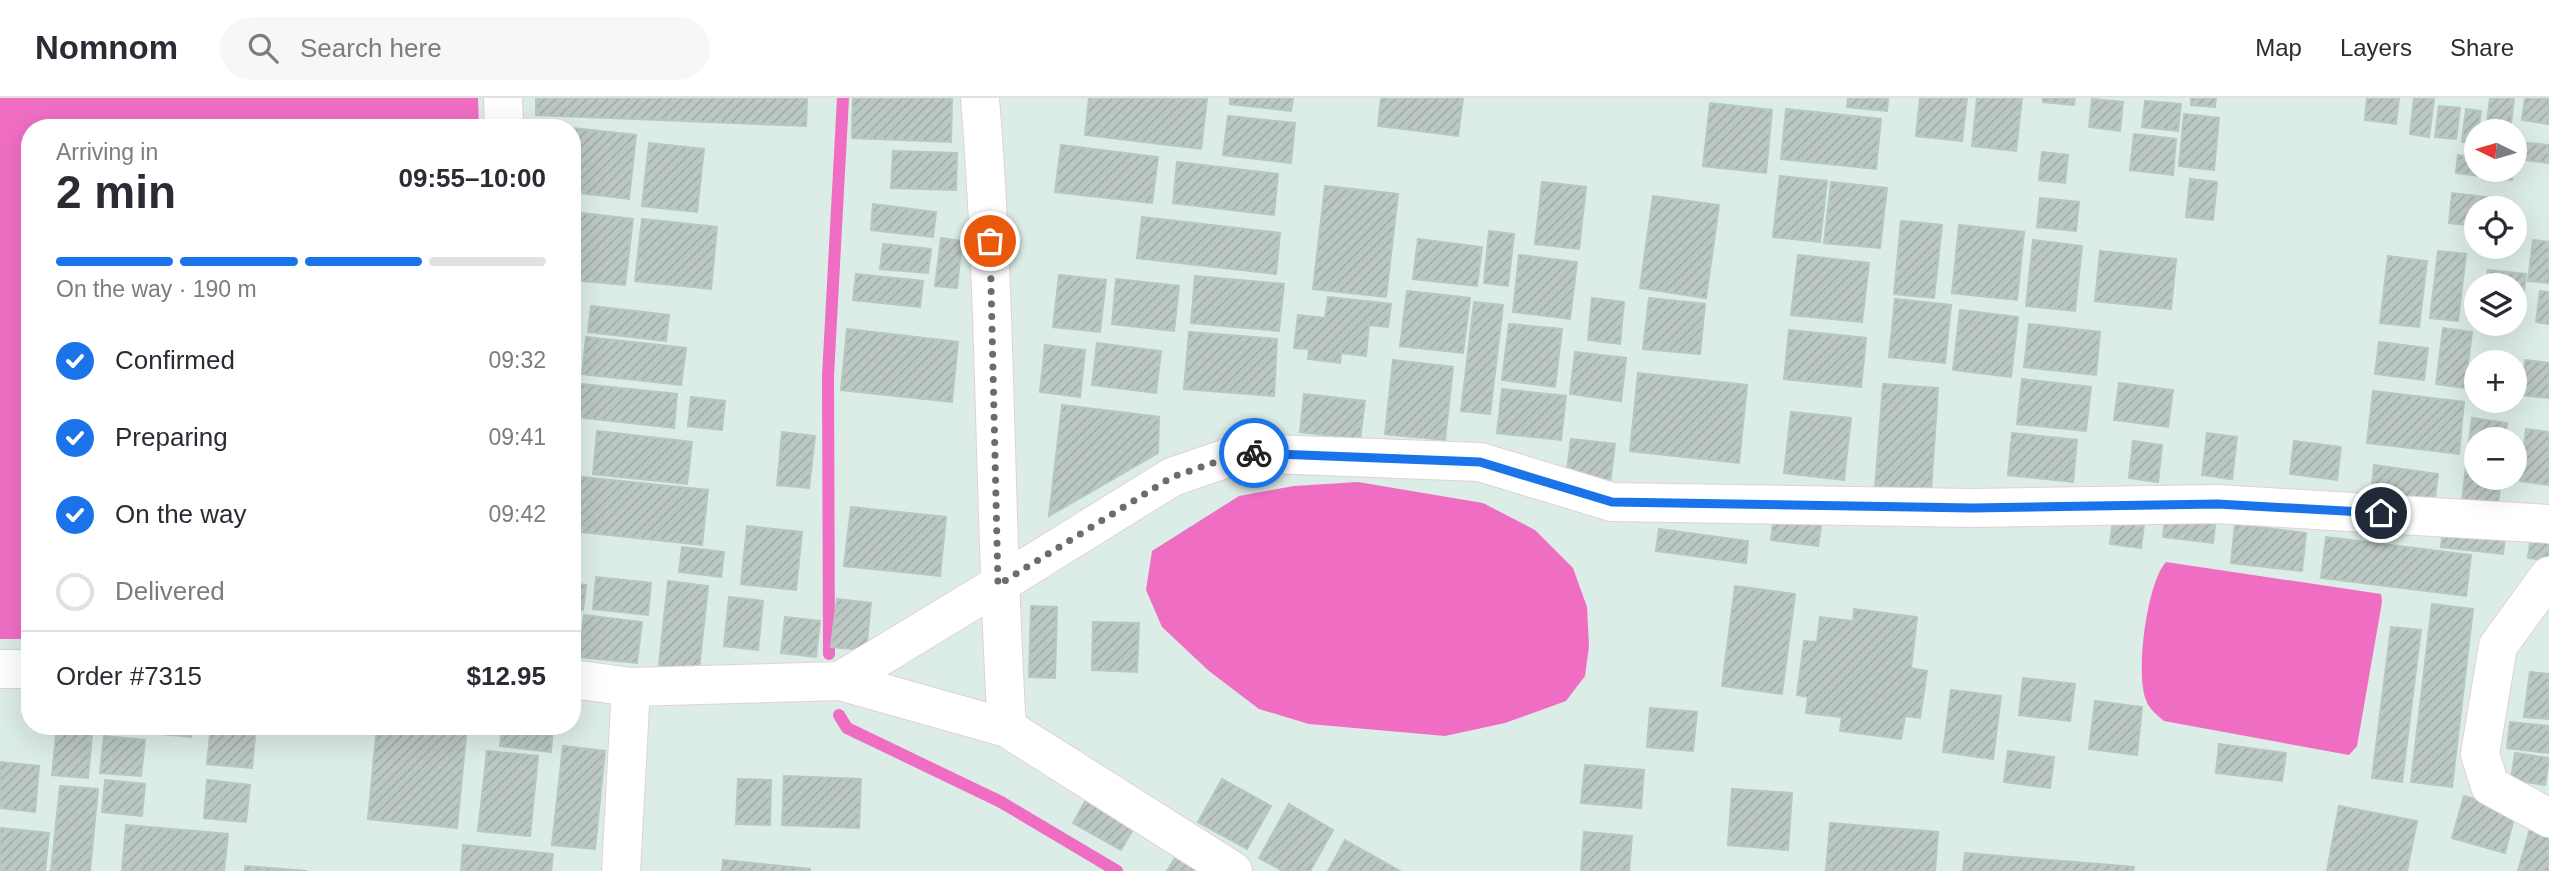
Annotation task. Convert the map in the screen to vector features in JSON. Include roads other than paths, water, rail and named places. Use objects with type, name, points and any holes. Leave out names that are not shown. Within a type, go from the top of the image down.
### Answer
[{"type":"street","points":[[503,98],[504,119]]},
{"type":"street","points":[[980,98],[990,215],[998,585],[1007,728]]},
{"type":"street","points":[[840,681],[1172,477],[1242,453],[1480,462],[1612,502],[1972,508],[2217,504],[2549,523]]},
{"type":"street","points":[[2549,576],[2498,646],[2480,754],[2490,786],[2549,818]]},
{"type":"street","points":[[0,669],[21,669]]},
{"type":"street","points":[[581,680],[631,687],[840,681],[1007,728],[1233,871]]},
{"type":"street","points":[[621,871],[631,687]]},
{"type":"waterway","points":[[829,654],[828,376],[843,98]]},
{"type":"waterway","points":[[839,715],[847,728],[1001,802],[1117,871]]}]
